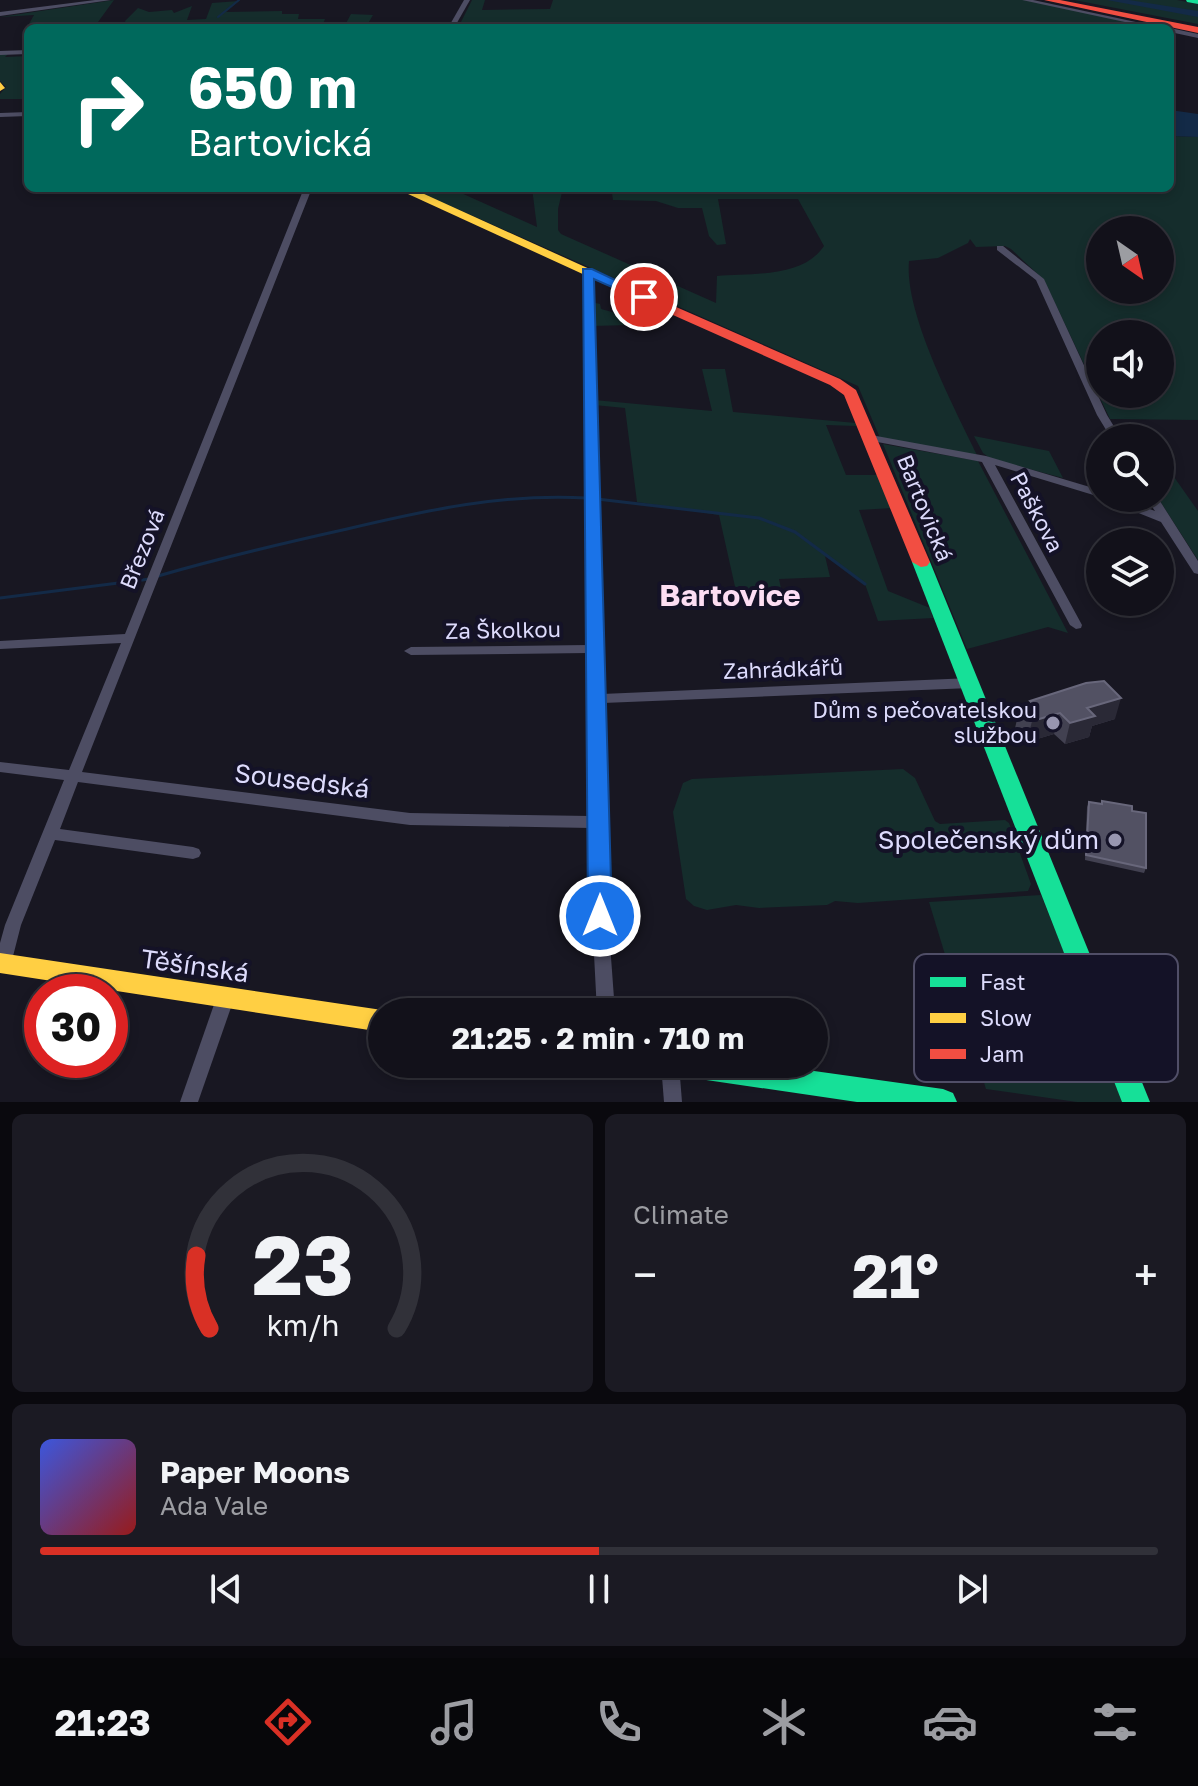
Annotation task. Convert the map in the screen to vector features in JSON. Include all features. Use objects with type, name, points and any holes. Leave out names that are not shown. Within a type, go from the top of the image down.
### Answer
[{"type":"main road","points":[[1048,0],[1164,24]]},
{"type":"main road","points":[[1066,0],[1168,24]]},
{"type":"main road","points":[[1190,0],[1198,2]]},
{"type":"main road","points":[[1174,25],[1198,31]]},
{"type":"main road","points":[[1174,26],[1198,31]]},
{"type":"main road","name":"Bartovická","points":[[410,192],[835,382],[851,393],[971,683],[1078,954]]},
{"type":"main road","name":"Těšínská","points":[[2,964],[368,1019]]},
{"type":"main road","points":[[776,1078],[943,1102]]},
{"type":"main road","name":"Bartovická","points":[[1128,1082],[1136,1102]]},
{"type":"street","points":[[0,14],[108,0]]},
{"type":"street","points":[[453,24],[467,0]]},
{"type":"street","points":[[1025,0],[1142,24]]},
{"type":"street","points":[[1174,30],[1198,31]]},
{"type":"street","points":[[0,53],[24,52]]},
{"type":"street","points":[[0,115],[24,114]]},
{"type":"street","name":"Březová","points":[[2,964],[13,925],[306,192]]},
{"type":"street","points":[[1000,248],[1040,279],[1108,424]]},
{"type":"street","points":[[587,271],[600,916],[605,998]]},
{"type":"street","name":"Paškova","points":[[871,438],[986,459],[1086,490]]},
{"type":"street","name":"Paškova","points":[[986,459],[1076,625]]},
{"type":"street","points":[[1147,512],[1165,519]]},
{"type":"street","points":[[1161,512],[1198,570]]},
{"type":"street","points":[[0,645],[129,638]]},
{"type":"street","name":"Za Školkou","points":[[411,651],[596,649]]},
{"type":"street","name":"Zahrádkářů","points":[[597,699],[971,683]]},
{"type":"street","name":"Sousedská","points":[[0,767],[440,822],[599,822]]},
{"type":"street","points":[[51,834],[193,853]]},
{"type":"street","name":"Březová","points":[[0,942],[13,925]]},
{"type":"street","points":[[189,1102],[226,996]]},
{"type":"street","points":[[671,1078],[673,1102]]},
{"type":"green space","points":[[114,0],[98,22],[29,24],[34,15],[0,17]]},
{"type":"green space","points":[[472,0],[485,0],[482,10],[550,9],[553,0],[1025,0],[1142,24],[460,24]]},
{"type":"green space","points":[[1074,0],[1177,0],[1198,4],[1198,24]]},
{"type":"green space","points":[[239,1],[226,12],[282,11],[282,14],[299,14],[298,19],[325,19],[323,24],[126,24],[125,21],[138,8],[149,12],[172,10],[174,13],[192,6],[187,20],[206,19],[212,3]]},
{"type":"green space","points":[[351,14],[373,15],[368,24],[346,24]]},
{"type":"green space","points":[[0,53],[9,53],[5,57],[24,56],[24,99],[0,99],[6,87],[0,81]]},
{"type":"green space","points":[[1174,136],[1198,137],[1198,420],[1110,419],[1105,408],[1174,408],[1174,320],[1086,320],[1086,368],[1044,280],[1005,246],[976,247],[970,239],[968,243],[938,258],[909,261],[914,306],[922,333],[977,455],[880,438],[858,386],[419,192],[459,192],[537,227],[533,192],[562,192],[558,209],[558,230],[561,234],[716,303],[717,276],[790,269],[815,256],[824,246],[798,199],[718,199],[726,244],[717,245],[709,236],[702,208],[678,208],[656,201],[613,200],[612,193],[608,192],[1174,192]]},
{"type":"green space","points":[[591,302],[600,304],[601,309],[634,318],[631,325],[591,326]]},
{"type":"green space","points":[[702,369],[725,369],[733,412],[856,423],[856,426],[826,425],[846,475],[877,475],[892,508],[859,510],[888,591],[930,608],[933,618],[878,621],[865,584],[825,556],[830,577],[779,579],[783,598],[738,600],[719,515],[637,502],[625,408],[594,405],[594,400],[712,411]]},
{"type":"green space","points":[[974,436],[1049,451],[1063,478],[991,459],[983,453]]},
{"type":"green space","points":[[883,444],[978,461],[1068,633],[1048,627],[967,649]]},
{"type":"green space","points":[[1174,477],[1198,511],[1198,560],[1167,512],[1174,512]]},
{"type":"green space","points":[[903,769],[915,778],[935,821],[940,824],[1005,820],[1009,823],[1031,884],[1028,891],[858,903],[835,901],[827,905],[759,908],[736,905],[707,910],[694,906],[686,899],[673,812],[683,783],[692,779]]},
{"type":"green space","points":[[1041,895],[1065,954],[945,954],[929,902]]},
{"type":"green space","points":[[984,1082],[1116,1082],[1124,1102],[1077,1102],[986,1089]]},
{"type":"water","points":[[1174,111],[1198,114],[1198,137],[1174,136]]},
{"type":"building","points":[[1104,681],[1121,698],[1087,708],[1095,716],[1070,723],[1060,713],[1032,721],[1020,707],[1086,683]]},
{"type":"building","name":"Společenský dům","points":[[1102,801],[1132,806],[1132,811],[1146,813],[1146,868],[1086,855],[1089,802],[1102,804]]},
{"type":"waterway","points":[[218,17],[239,0]]},
{"type":"waterway","points":[[1112,0],[1198,14]]},
{"type":"waterway","points":[[158,576],[276,545],[436,510],[526,498],[587,498]]},
{"type":"waterway","points":[[597,499],[759,518],[795,532],[865,584]]},
{"type":"waterway","points":[[0,598],[150,579]]},
{"type":"traffic: fast","points":[[1190,0],[1198,2]]},
{"type":"traffic: fast","points":[[921,562],[1077,954]]},
{"type":"traffic: fast","points":[[776,1078],[943,1102]]},
{"type":"traffic: fast","points":[[1128,1082],[1136,1102]]},
{"type":"traffic: slow","points":[[410,192],[651,300]]},
{"type":"traffic: slow","points":[[0,963],[368,1019]]},
{"type":"traffic: jam","points":[[1048,0],[1168,24]]},
{"type":"traffic: jam","points":[[1174,25],[1198,30]]},
{"type":"traffic: jam","points":[[651,300],[835,382],[851,393],[921,562]]},
{"type":"place","name":"Dům s pečovatelskou službou","points":[[1053,723]]},
{"type":"place","name":"Společenský dům","points":[[1115,840]]},
{"type":"district","name":"Bartovice","points":[[730,596]]},
{"type":"route","points":[[600,916],[587,271],[644,297]]}]
